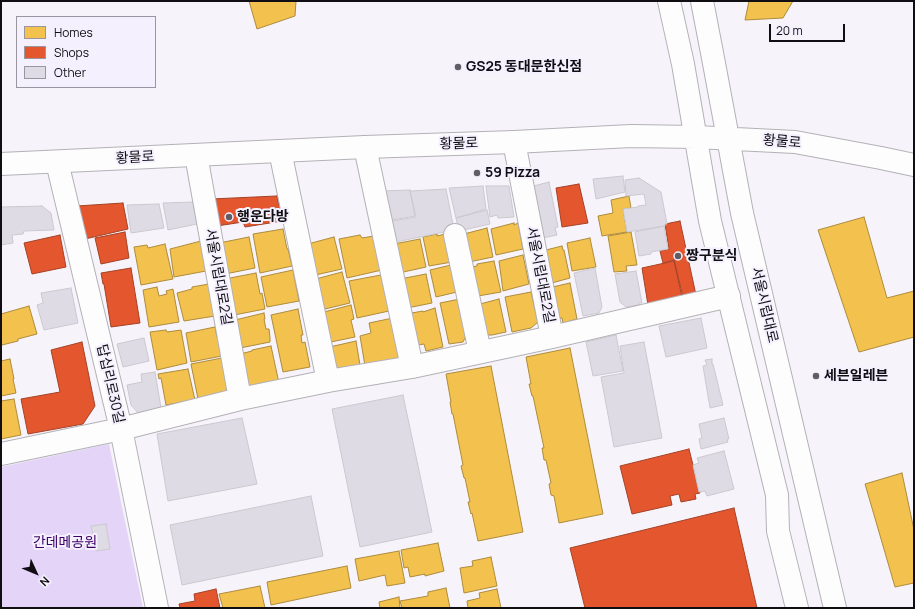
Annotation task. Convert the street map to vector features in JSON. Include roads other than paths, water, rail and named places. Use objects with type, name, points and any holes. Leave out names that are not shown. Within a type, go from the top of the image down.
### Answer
[{"type":"street","points":[[669,1],[683,64],[710,221],[776,495],[778,531],[797,608]]},
{"type":"street","name":"서울시립대로","points":[[702,1],[742,213],[835,608]]},
{"type":"street","name":"황물로","points":[[1,164],[631,136],[728,138],[795,142],[914,165]]},
{"type":"street","name":"서울시립대로2길","points":[[514,142],[552,337]]},
{"type":"street","points":[[365,147],[412,367]]},
{"type":"street","points":[[280,151],[328,381]]},
{"type":"street","name":"서울시립대로2길","points":[[196,155],[240,399]]},
{"type":"street","name":"답십리로30길","points":[[57,162],[121,429],[157,608]]},
{"type":"street","points":[[455,235],[480,352]]},
{"type":"street","name":"서울시립대로2길","points":[[1,454],[121,429],[240,399],[328,381],[412,367],[552,337],[729,296]]},
{"type":"place","name":"GS25 동대문한신점","points":[[458,67]]},
{"type":"place","name":"59 Pizza","points":[[477,173]]},
{"type":"place","name":"행운다방","points":[[229,217]]},
{"type":"place","name":"짱구분식","points":[[678,256]]},
{"type":"place","name":"세븐일레븐","points":[[816,376]]},
{"type":"park label","name":"간데메공원","points":[[65,543]]}]
